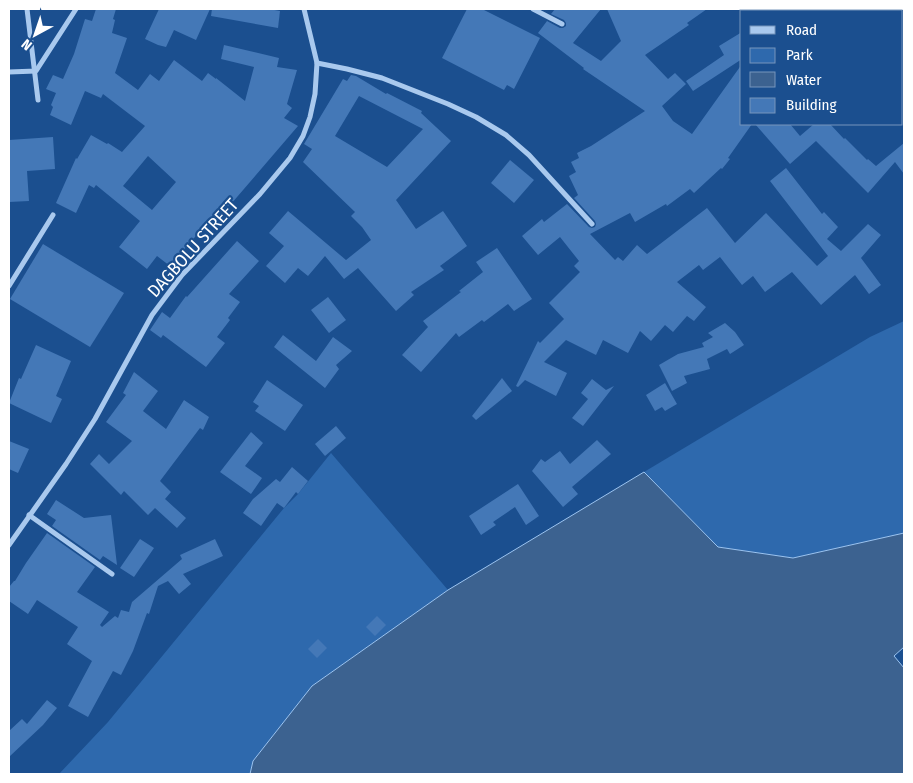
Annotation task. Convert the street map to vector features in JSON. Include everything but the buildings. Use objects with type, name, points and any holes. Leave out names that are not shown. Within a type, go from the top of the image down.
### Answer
[{"type":"street","points":[[27,9],[38,100]]},
{"type":"street","points":[[36,71],[76,9]]},
{"type":"street","name":"DAGBOLU STREET","points":[[9,545],[95,419],[152,315],[182,275],[260,194],[290,158],[303,136],[310,117],[315,94],[317,63],[304,9]]},
{"type":"street","points":[[533,9],[562,24]]},
{"type":"street","points":[[317,63],[382,78],[476,117],[506,135],[530,155],[592,224]]},
{"type":"street","points":[[9,72],[36,71]]},
{"type":"street","points":[[9,286],[53,215]]},
{"type":"street","points":[[29,516],[112,574]]},
{"type":"green space","points":[[904,321],[904,533],[793,558],[718,547],[644,472],[870,337]]},
{"type":"green space","points":[[331,453],[448,590],[312,686],[253,761],[250,774],[59,774],[108,722]]},
{"type":"water","points":[[644,472],[718,547],[793,558],[904,533],[904,647],[894,656],[904,668],[904,774],[250,774],[253,761],[312,686],[448,590]]}]
